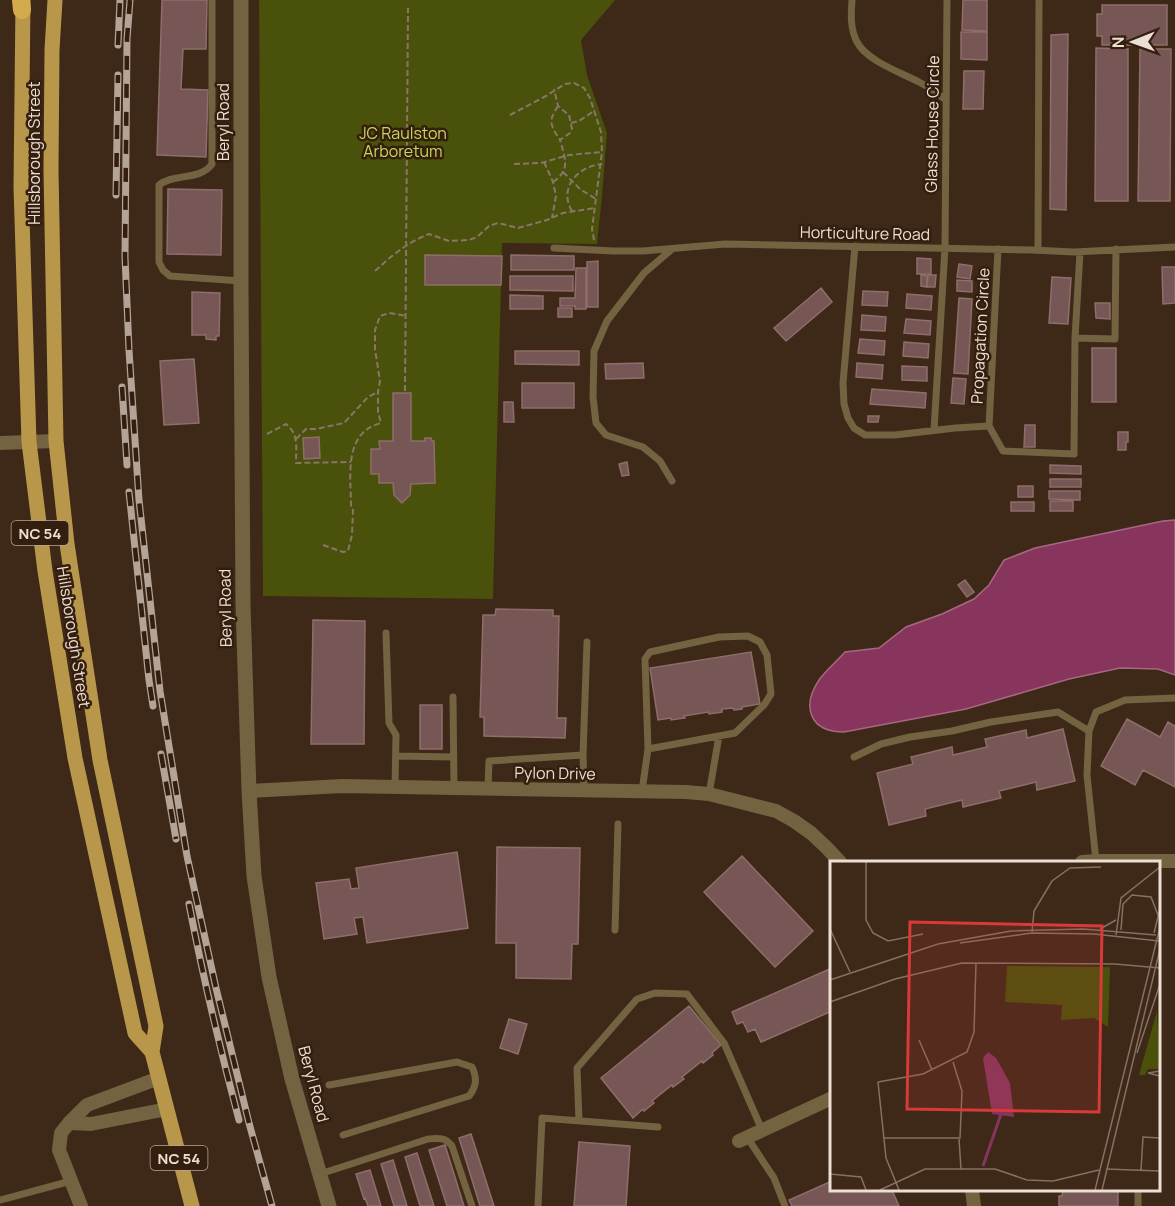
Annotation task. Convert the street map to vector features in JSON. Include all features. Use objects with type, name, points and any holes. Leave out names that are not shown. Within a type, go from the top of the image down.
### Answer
[{"type":"main road","name":"Hillsborough Street","points":[[55,0],[52,50],[51,170],[56,441],[67,544],[100,760],[156,1026],[152,1052],[192,1206]]},
{"type":"main road","name":"Hillsborough Street","points":[[22,3],[21,187],[29,442],[45,571],[75,758],[135,1033],[152,1052]]},
{"type":"street","name":"Beryl Road","points":[[241,0],[243,605],[254,876],[268,977],[292,1079],[329,1206]]},
{"type":"street","points":[[0,443],[56,441]]},
{"type":"street","name":"Pylon Drive","points":[[249,791],[342,786],[709,794],[776,811],[794,821],[839,861]]},
{"type":"street","points":[[1160,861],[1175,861]]},
{"type":"street","points":[[81,1206],[59,1150],[61,1133],[87,1106],[159,1078]]},
{"type":"street","points":[[743,1139],[830,1098]]},
{"type":"street","points":[[69,1123],[92,1124],[167,1109]]},
{"type":"street","points":[[972,1191],[974,1206]]},
{"type":"lane","points":[[212,0],[212,164],[208,170],[200,174],[159,184],[159,262],[170,276],[241,280]]},
{"type":"lane","points":[[852,0],[853,31],[857,42],[866,53],[931,89],[946,100]]},
{"type":"lane","name":"Glass House Circle","points":[[934,430],[945,248],[947,0]]},
{"type":"lane","points":[[1038,250],[1039,0]]},
{"type":"lane","name":"Horticulture Road","points":[[554,248],[613,251],[725,244],[1080,252],[1175,247]]},
{"type":"lane","name":"Propagation Circle","points":[[855,246],[843,383],[844,404],[854,428],[865,435],[896,435],[989,426],[998,249]]},
{"type":"lane","points":[[672,249],[644,273],[607,321],[594,351],[593,397],[596,423],[606,435],[643,447],[660,461],[672,481]]},
{"type":"lane","points":[[1076,338],[1115,339],[1116,249]]},
{"type":"lane","points":[[989,426],[1003,451],[1074,454],[1080,252]]},
{"type":"lane","points":[[386,633],[389,723],[396,735],[395,787]]},
{"type":"lane","points":[[642,791],[648,749],[645,659],[650,652],[719,637],[748,636],[760,642],[768,655],[771,694],[764,705],[735,733],[648,749]]},
{"type":"lane","points":[[584,790],[587,642]]},
{"type":"lane","points":[[453,697],[454,788]]},
{"type":"lane","points":[[1089,861],[1089,731],[1096,712],[1125,700],[1175,698]]},
{"type":"lane","points":[[854,757],[880,744],[910,737],[1058,712],[1089,731]]},
{"type":"lane","points":[[709,794],[719,736]]},
{"type":"lane","points":[[488,788],[489,761],[583,755]]},
{"type":"lane","points":[[396,756],[453,757]]},
{"type":"lane","points":[[615,930],[618,824]]},
{"type":"lane","points":[[579,1121],[577,1068],[637,999],[655,993],[687,994],[724,1043],[762,1130]]},
{"type":"lane","points":[[328,1085],[456,1062],[472,1066],[476,1077],[474,1089],[469,1096],[343,1135]]},
{"type":"lane","points":[[538,1206],[542,1118],[658,1127]]},
{"type":"lane","points":[[320,1174],[440,1137],[448,1140],[452,1146],[472,1206]]},
{"type":"lane","points":[[743,1139],[774,1178],[785,1206]]},
{"type":"lane","points":[[0,1200],[71,1181]]},
{"type":"path","points":[[405,391],[408,8]]},
{"type":"path","points":[[510,115],[565,84],[574,83],[585,88],[601,132],[602,164],[592,229],[595,243]]},
{"type":"path","points":[[554,89],[558,106],[569,115],[572,129],[560,140]]},
{"type":"path","points":[[553,182],[563,172],[565,162],[560,140],[550,122],[558,106]]},
{"type":"path","points":[[571,123],[579,121],[594,111]]},
{"type":"path","points":[[514,164],[541,163],[564,156],[602,152]]},
{"type":"path","points":[[544,162],[553,182],[556,196],[552,218]]},
{"type":"path","points":[[572,211],[567,199],[571,180],[585,168],[602,164]]},
{"type":"path","points":[[563,172],[580,189],[597,199]]},
{"type":"path","points":[[375,271],[414,240],[429,234],[449,241],[459,241],[477,237],[489,226],[498,223],[518,228],[563,213],[595,208]]},
{"type":"path","points":[[323,545],[343,552],[348,551],[352,535],[353,510],[351,507],[352,450],[369,426],[381,423],[378,412],[380,381],[375,350],[375,330],[381,316],[389,313],[406,316]]},
{"type":"path","points":[[296,439],[306,429],[344,423],[368,397],[378,392]]},
{"type":"path","points":[[267,434],[286,424],[292,429],[296,439],[296,463],[351,462]]},
{"type":"green space","name":"JC Raulston Arboretum","points":[[259,0],[615,0],[581,40],[587,75],[607,133],[597,244],[502,243],[493,599],[263,596]]},
{"type":"shaded area","points":[[1175,520],[1175,675],[1158,669],[1120,668],[1069,679],[966,709],[844,732],[823,728],[812,716],[811,700],[819,680],[845,652],[879,648],[906,627],[974,599],[989,585],[1004,560],[1035,548]]},
{"type":"building","points":[[162,0],[207,0],[206,49],[183,49],[181,89],[208,90],[206,157],[157,155]]},
{"type":"building","points":[[963,0],[987,0],[987,31],[962,30]]},
{"type":"building","points":[[1102,5],[1167,5],[1167,45],[1102,45],[1102,36],[1097,36],[1097,14],[1102,14]]},
{"type":"building","points":[[961,32],[987,32],[987,60],[961,59]]},
{"type":"building","points":[[1068,34],[1066,210],[1050,209],[1051,35]]},
{"type":"building","points":[[1096,48],[1128,49],[1128,201],[1095,201]]},
{"type":"building","points":[[1140,49],[1171,49],[1170,201],[1138,201]]},
{"type":"building","points":[[964,71],[984,71],[983,109],[963,109]]},
{"type":"building","points":[[168,189],[222,190],[221,255],[167,254]]},
{"type":"building","points":[[425,255],[502,256],[501,285],[425,285]]},
{"type":"building","points":[[511,255],[574,256],[574,270],[511,270]]},
{"type":"building","points":[[917,258],[931,259],[931,274],[917,274]]},
{"type":"building","points":[[598,261],[598,307],[587,307],[587,262]]},
{"type":"building","points":[[959,264],[972,266],[970,279],[957,277]]},
{"type":"building","points":[[1162,267],[1175,267],[1175,303],[1163,304]]},
{"type":"building","points":[[576,268],[586,268],[586,309],[560,306],[560,298],[575,298]]},
{"type":"building","points":[[921,275],[927,276],[927,287],[921,286]]},
{"type":"building","points":[[928,275],[936,275],[935,287],[927,287]]},
{"type":"building","points":[[510,276],[573,276],[573,291],[510,290]]},
{"type":"building","points":[[1052,277],[1071,278],[1068,324],[1049,323]]},
{"type":"building","points":[[957,280],[972,281],[972,292],[957,291]]},
{"type":"building","points":[[821,288],[832,302],[786,341],[774,328]]},
{"type":"building","points":[[863,291],[888,292],[887,306],[862,305]]},
{"type":"building","points":[[192,292],[220,293],[219,336],[216,336],[216,340],[206,339],[206,335],[192,335]]},
{"type":"building","points":[[907,294],[932,296],[931,310],[906,308]]},
{"type":"building","points":[[510,295],[543,296],[543,309],[510,309]]},
{"type":"building","points":[[959,298],[972,299],[968,374],[954,373]]},
{"type":"building","points":[[1095,303],[1110,303],[1110,319],[1096,318]]},
{"type":"building","points":[[558,308],[572,308],[572,317],[558,317]]},
{"type":"building","points":[[862,315],[886,317],[885,331],[861,330]]},
{"type":"building","points":[[906,319],[931,321],[930,335],[904,333]]},
{"type":"building","points":[[860,339],[885,341],[884,355],[858,353]]},
{"type":"building","points":[[904,342],[929,344],[928,358],[903,356]]},
{"type":"building","points":[[1092,348],[1116,348],[1116,402],[1092,402]]},
{"type":"building","points":[[515,351],[579,351],[579,365],[515,364]]},
{"type":"building","points":[[194,359],[199,423],[164,425],[160,361]]},
{"type":"building","points":[[643,363],[644,378],[606,379],[605,364]]},
{"type":"building","points":[[857,363],[883,365],[882,379],[856,377]]},
{"type":"building","points":[[902,366],[927,367],[927,381],[902,380]]},
{"type":"building","points":[[953,378],[966,379],[964,404],[951,403]]},
{"type":"building","points":[[522,383],[574,383],[574,408],[522,408]]},
{"type":"building","points":[[872,389],[926,393],[925,408],[870,404]]},
{"type":"building","points":[[393,393],[411,393],[411,441],[425,441],[425,438],[431,438],[434,441],[435,483],[411,484],[410,495],[402,503],[394,495],[393,483],[379,483],[379,474],[371,474],[371,449],[380,449],[379,441],[393,441]]},
{"type":"building","points":[[504,402],[513,402],[514,422],[504,422]]},
{"type":"building","points":[[868,416],[879,416],[878,422],[868,422]]},
{"type":"building","points":[[1025,425],[1035,425],[1035,447],[1024,447]]},
{"type":"building","points":[[1118,432],[1128,432],[1126,450],[1118,450]]},
{"type":"building","points":[[319,437],[320,458],[304,459],[303,438]]},
{"type":"building","points":[[627,462],[629,475],[622,476],[619,464]]},
{"type":"building","points":[[1050,465],[1081,466],[1081,474],[1050,473]]},
{"type":"building","points":[[1050,479],[1081,479],[1081,487],[1050,487]]},
{"type":"building","points":[[1018,486],[1033,486],[1033,497],[1018,497]]},
{"type":"building","points":[[1049,491],[1080,491],[1080,500],[1049,499]]},
{"type":"building","points":[[1050,501],[1073,501],[1073,511],[1050,511]]},
{"type":"building","points":[[1011,502],[1034,502],[1034,511],[1011,511]]},
{"type":"building","points":[[965,580],[974,592],[967,597],[958,585]]},
{"type":"building","points":[[496,609],[553,610],[553,616],[559,616],[557,718],[566,718],[565,738],[484,736],[484,717],[480,717],[483,615],[495,615]]},
{"type":"building","points":[[313,620],[365,621],[364,744],[311,744]]},
{"type":"building","points":[[751,652],[760,704],[742,707],[742,709],[722,709],[722,712],[684,716],[685,718],[658,720],[650,668]]},
{"type":"building","points":[[420,705],[442,705],[442,749],[420,749]]},
{"type":"building","points":[[1127,719],[1160,737],[1168,722],[1175,726],[1175,787],[1143,770],[1135,785],[1101,766]]},
{"type":"building","points":[[1063,729],[1075,781],[1037,790],[1036,782],[999,791],[1001,798],[963,807],[962,800],[925,809],[926,816],[889,825],[877,773],[913,764],[911,757],[952,747],[953,755],[987,747],[985,739],[1026,730],[1027,738]]},
{"type":"building","points":[[497,847],[580,848],[578,944],[572,944],[571,979],[516,978],[516,943],[496,943]]},
{"type":"building","points":[[457,852],[468,928],[367,943],[363,917],[354,918],[357,934],[324,939],[316,883],[349,879],[351,889],[359,888],[356,868]]},
{"type":"building","points":[[742,856],[813,931],[775,967],[704,892]]},
{"type":"building","points":[[830,969],[830,1012],[761,1042],[755,1029],[748,1032],[743,1022],[737,1024],[732,1012]]},
{"type":"building","points":[[689,1006],[721,1045],[712,1053],[713,1055],[703,1063],[702,1061],[682,1077],[684,1079],[673,1087],[672,1085],[652,1101],[654,1103],[633,1118],[601,1078]]},
{"type":"building","points":[[509,1019],[527,1024],[518,1054],[500,1048]]},
{"type":"building","points":[[471,1134],[494,1206],[480,1206],[459,1138]]},
{"type":"building","points":[[579,1142],[630,1146],[626,1206],[574,1206]]},
{"type":"building","points":[[445,1145],[464,1206],[447,1206],[429,1150]]},
{"type":"building","points":[[417,1153],[434,1206],[420,1206],[405,1157]]},
{"type":"building","points":[[393,1160],[407,1206],[394,1206],[381,1164]]},
{"type":"building","points":[[370,1170],[381,1206],[368,1206],[356,1174]]},
{"type":"building","points":[[830,1182],[830,1191],[892,1191],[899,1206],[792,1206],[789,1200]]},
{"type":"building","points":[[1063,1191],[1118,1191],[1118,1206],[1059,1206],[1059,1196],[1062,1196]]},
{"type":"railway","points":[[118,45],[120,0]]},
{"type":"railway","points":[[130,0],[127,39],[125,257],[129,350],[139,500],[160,691],[187,856],[216,988],[272,1206]]},
{"type":"railway","points":[[116,195],[118,75]]},
{"type":"railway","points":[[122,387],[127,465]]},
{"type":"railway","points":[[129,492],[153,706]]},
{"type":"railway","points":[[161,754],[176,839]]},
{"type":"railway","points":[[189,904],[212,1013],[239,1120]]}]
